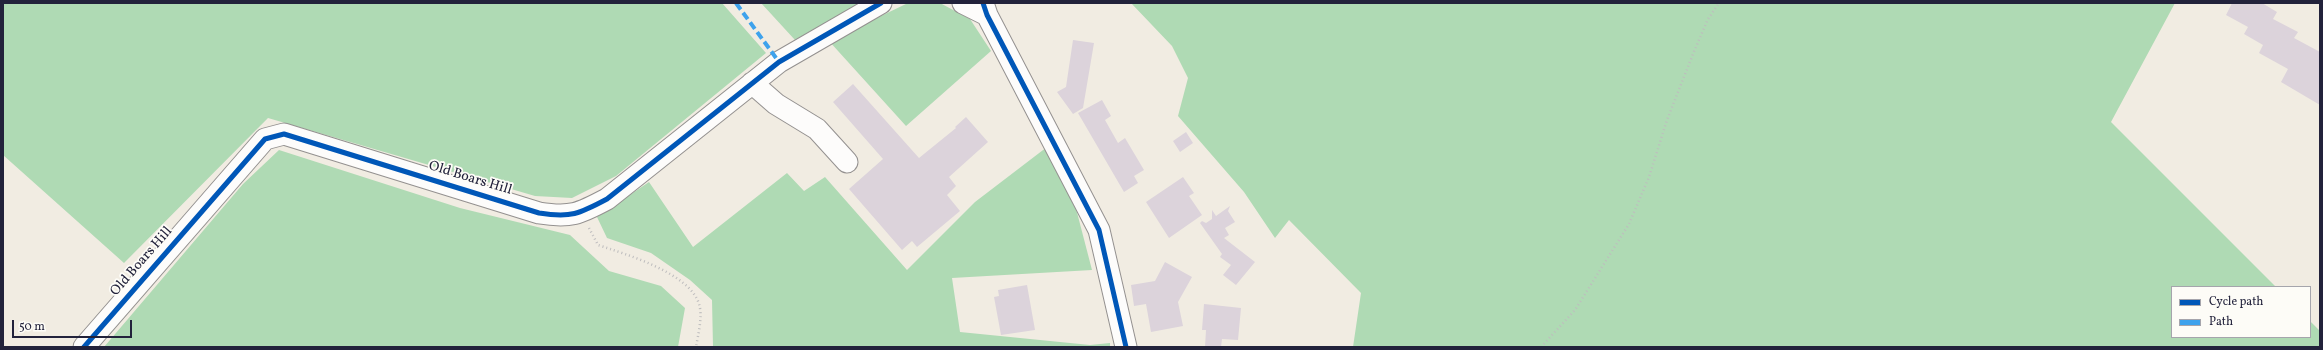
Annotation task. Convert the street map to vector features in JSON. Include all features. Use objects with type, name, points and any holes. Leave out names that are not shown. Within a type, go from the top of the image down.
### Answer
[{"type":"street","name":"Old Boars Hill","points":[[84,347],[265,139],[284,134],[539,213],[563,216],[582,213],[607,199],[779,62],[882,3]]},
{"type":"street","points":[[963,3],[985,9],[1099,230],[1126,347]]},
{"type":"street","points":[[752,83],[776,104],[817,129],[846,162]]},
{"type":"path","points":[[1541,347],[1575,310],[1629,224],[1649,177],[1667,120],[1693,54],[1708,20],[1719,3]]},
{"type":"path","points":[[582,213],[598,245],[655,265],[684,283],[699,304],[699,328],[696,347]]},
{"type":"green space","points":[[3,3],[722,3],[766,53],[616,176],[572,198],[535,196],[268,118],[124,263],[3,155]]},
{"type":"green space","points":[[761,3],[860,3],[795,40]]},
{"type":"green space","points":[[908,3],[940,3],[970,19],[991,51],[906,126],[829,41]]},
{"type":"green space","points":[[1131,3],[2175,3],[2111,122],[2275,286],[2171,286],[2171,338],[2311,338],[2311,322],[2320,331],[2320,347],[1353,347],[1361,293],[1289,220],[1275,238],[1244,192],[1178,116],[1188,78],[1172,46]]},
{"type":"green space","points":[[1047,147],[1073,197],[1092,270],[952,278],[960,332],[1090,345],[1110,343],[1110,347],[713,347],[712,300],[690,280],[651,253],[607,238],[597,217],[649,182],[693,247],[787,173],[804,191],[825,177],[907,270],[975,202]]},
{"type":"green space","points":[[279,150],[460,208],[570,235],[609,271],[661,286],[685,308],[678,347],[104,347],[243,184]]},
{"type":"building","points":[[2232,3],[2262,3],[2277,12],[2273,19],[2298,32],[2294,38],[2320,52],[2320,105],[2281,82],[2288,69],[2259,53],[2263,45],[2244,34],[2248,27],[2226,15]]},
{"type":"building","points":[[1073,40],[1094,43],[1083,108],[1073,114],[1057,92],[1066,87]]},
{"type":"building","points":[[853,84],[919,158],[956,128],[955,127],[966,117],[988,142],[949,177],[956,186],[947,195],[960,211],[917,247],[912,241],[902,250],[849,189],[883,159],[833,102]]},
{"type":"building","points":[[1102,100],[1111,116],[1105,120],[1118,143],[1125,138],[1144,170],[1134,176],[1138,183],[1124,192],[1078,113]]},
{"type":"building","points":[[1186,132],[1193,143],[1180,152],[1173,141]]},
{"type":"building","points":[[1183,177],[1194,193],[1189,196],[1202,215],[1169,238],[1146,202]]},
{"type":"building","points":[[1230,206],[1228,211],[1235,222],[1225,228],[1229,235],[1224,238],[1255,262],[1236,285],[1223,275],[1231,265],[1220,257],[1222,254],[1200,223],[1202,221],[1206,223],[1212,219],[1212,210],[1216,216]]},
{"type":"building","points":[[1165,262],[1192,277],[1178,302],[1183,326],[1151,332],[1146,304],[1134,306],[1131,285],[1155,281]]},
{"type":"building","points":[[1027,285],[1035,330],[1001,335],[994,297],[999,296],[998,290]]},
{"type":"building","points":[[1204,304],[1241,308],[1238,340],[1222,339],[1221,347],[1205,347],[1206,330],[1202,330]]},
{"type":"marked path","points":[[736,3],[779,62]]},
{"type":"cycle path","points":[[84,347],[265,139],[284,134],[539,213],[559,215],[574,214],[607,199],[779,62],[881,3]]},
{"type":"cycle path","points":[[983,3],[987,15],[1099,230],[1126,347]]}]
